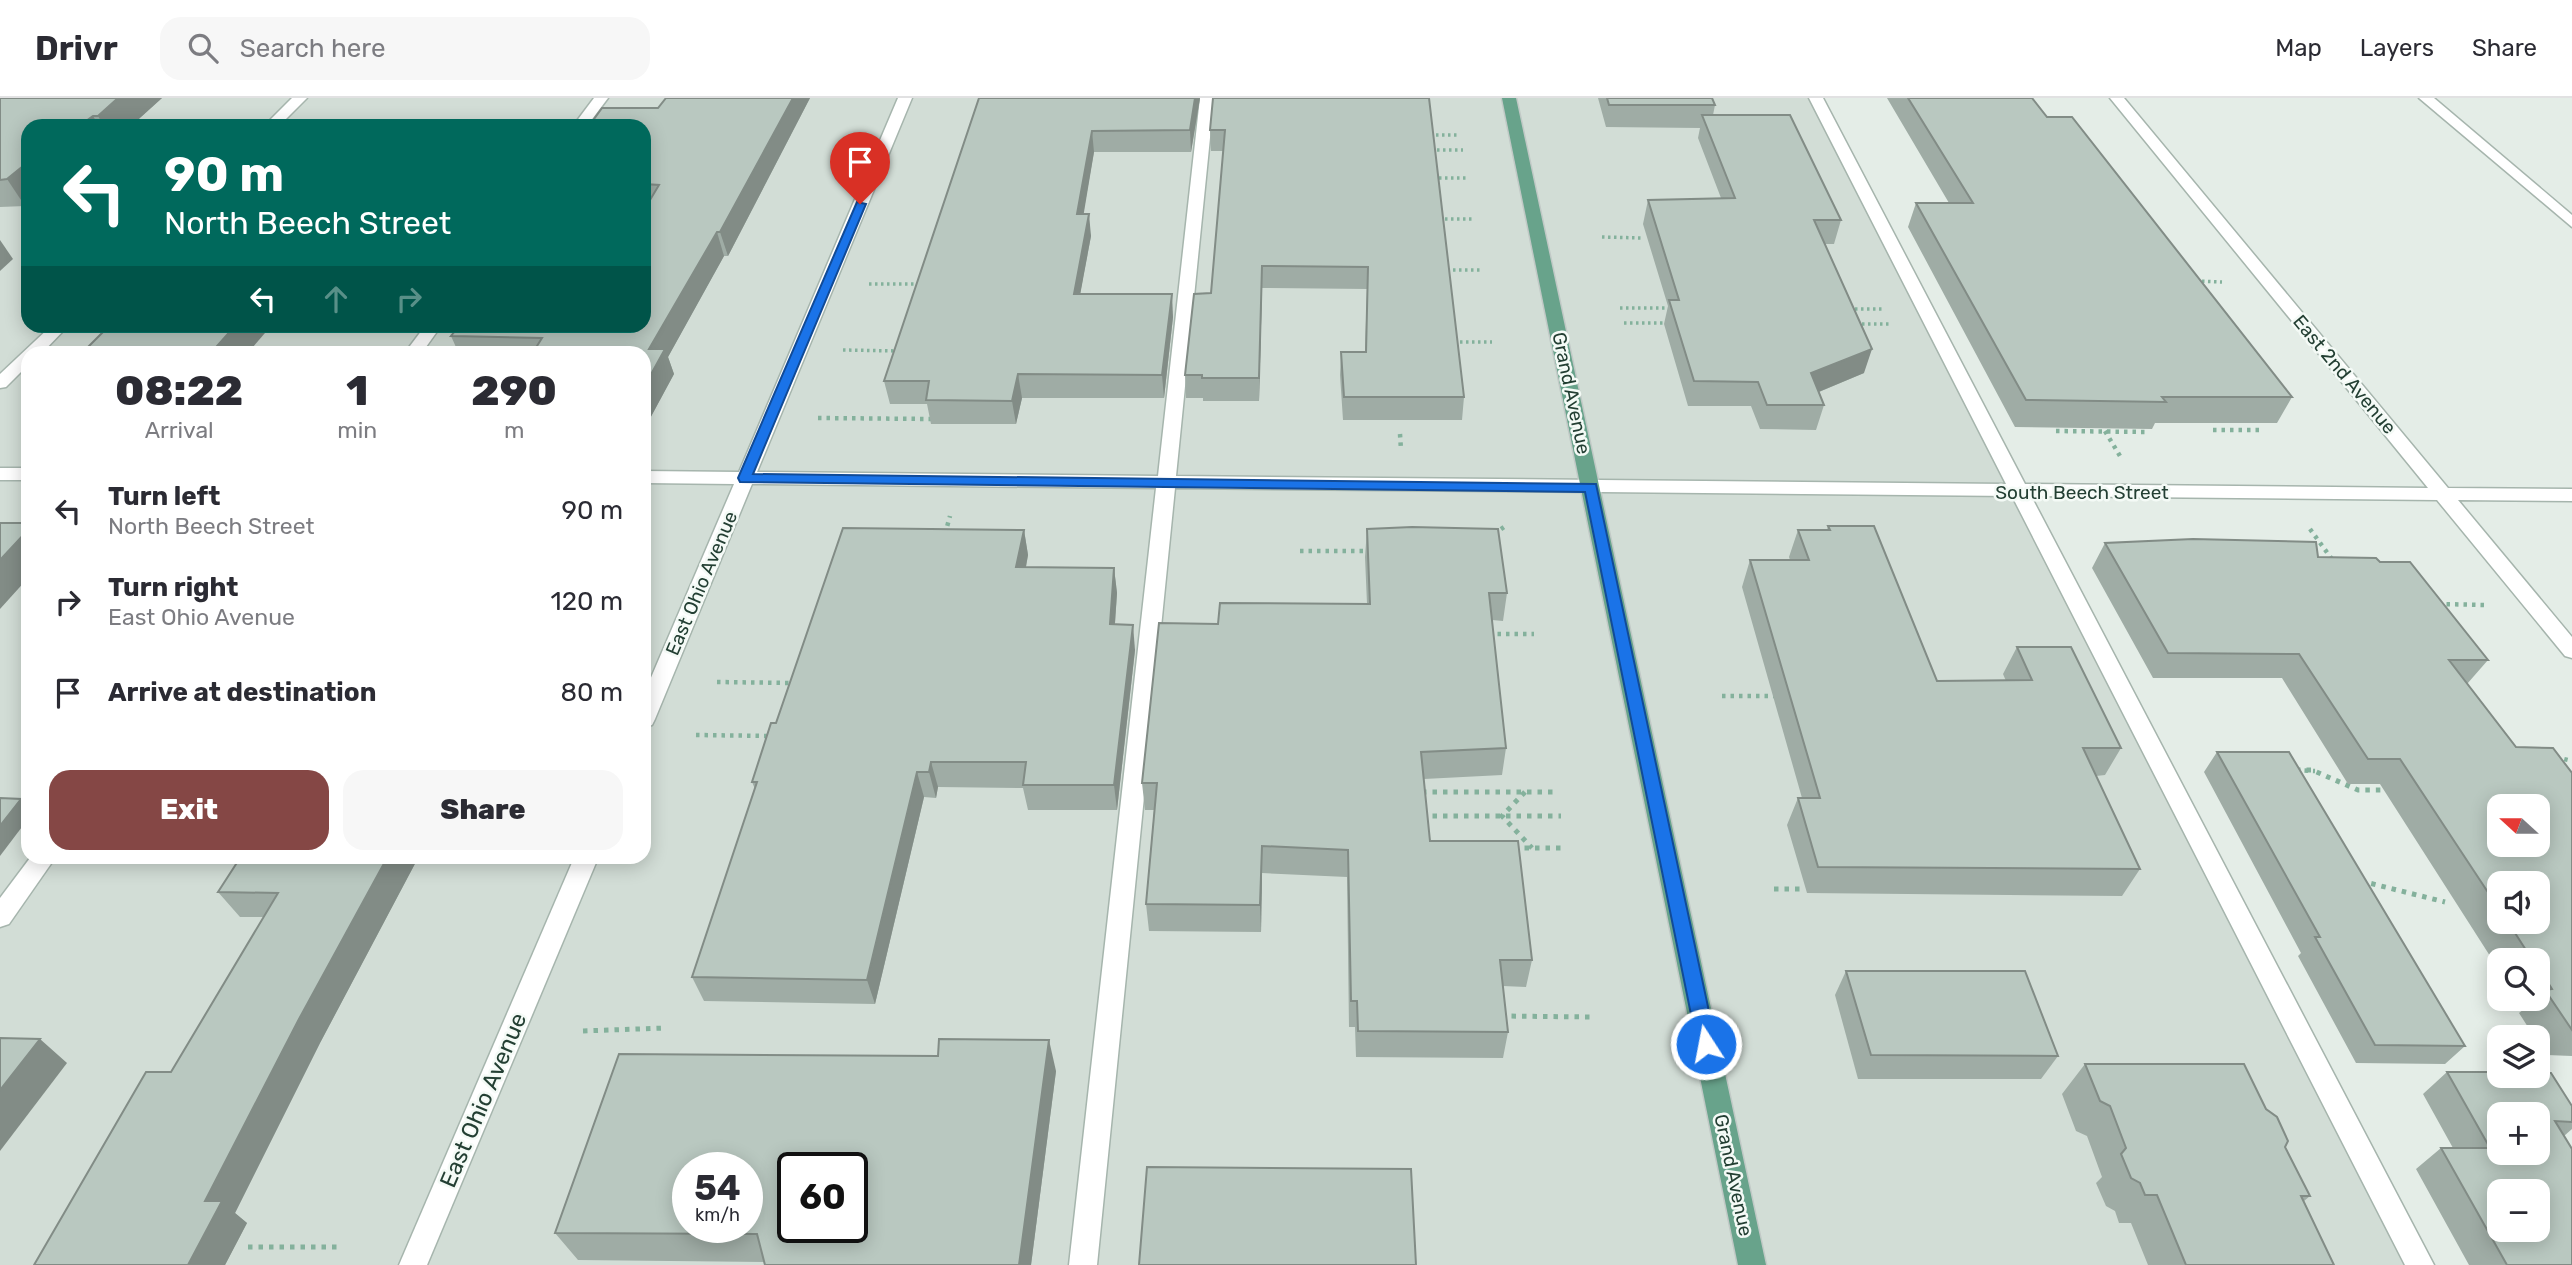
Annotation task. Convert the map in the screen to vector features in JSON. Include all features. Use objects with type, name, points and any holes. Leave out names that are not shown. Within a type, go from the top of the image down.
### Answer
[{"type":"main road","name":"Grand Avenue","points":[[1510,98],[1752,1265]]},
{"type":"street","points":[[278,119],[300,98]]},
{"type":"street","points":[[585,119],[601,98]]},
{"type":"street","name":"East Ohio Avenue","points":[[651,702],[905,98]]},
{"type":"street","points":[[1083,1265],[1207,98]]},
{"type":"street","points":[[1816,98],[2420,1265]]},
{"type":"street","name":"East 2nd Avenue","points":[[2117,98],[2572,651]]},
{"type":"street","points":[[2426,98],[2572,223]]},
{"type":"street","points":[[39,346],[53,333]]},
{"type":"street","points":[[0,383],[21,363]]},
{"type":"street","points":[[0,474],[21,474]]},
{"type":"street","name":"South Beech Street","points":[[651,477],[1591,488],[2572,495]]},
{"type":"street","points":[[0,917],[40,864]]},
{"type":"street","name":"East Ohio Avenue","points":[[413,1265],[583,864]]},
{"type":"path","points":[[1430,135],[1460,135]]},
{"type":"path","points":[[1437,150],[1463,150]]},
{"type":"path","points":[[1432,178],[1467,178]]},
{"type":"path","points":[[1436,219],[1473,219]]},
{"type":"path","points":[[1602,237],[1643,238]]},
{"type":"path","points":[[1444,270],[1481,270]]},
{"type":"path","points":[[2190,281],[2234,282]]},
{"type":"path","points":[[869,284],[920,284]]},
{"type":"path","points":[[1620,308],[1681,308]]},
{"type":"path","points":[[1846,309],[1928,317]]},
{"type":"path","points":[[1848,324],[1928,317]]},
{"type":"path","points":[[1624,323],[1680,323]]},
{"type":"path","points":[[1460,342],[1492,342]]},
{"type":"path","points":[[844,350],[906,351]]},
{"type":"path","points":[[818,418],[932,419]]},
{"type":"path","points":[[2104,430],[2124,463]]},
{"type":"path","points":[[2213,430],[2264,430]]},
{"type":"path","points":[[2056,431],[2149,432]]},
{"type":"path","points":[[943,538],[951,512]]},
{"type":"path","points":[[2305,523],[2341,572]]},
{"type":"path","points":[[1488,538],[1504,527]]},
{"type":"path","points":[[1300,551],[1370,551]]},
{"type":"path","points":[[2437,604],[2489,605]]},
{"type":"path","points":[[1481,634],[1534,634]]},
{"type":"path","points":[[717,682],[799,684]]},
{"type":"path","points":[[1722,696],[1791,697]]},
{"type":"path","points":[[696,735],[774,736]]},
{"type":"path","points":[[2553,756],[2572,761]]},
{"type":"path","points":[[2286,770],[2312,770],[2358,790],[2385,790]]},
{"type":"path","points":[[1420,792],[1558,792]]},
{"type":"path","points":[[1502,816],[1526,792]]},
{"type":"path","points":[[1418,808],[1419,827]]},
{"type":"path","points":[[1418,816],[1561,816]]},
{"type":"path","points":[[1502,816],[1532,848]]},
{"type":"path","points":[[1504,848],[1565,848]]},
{"type":"path","points":[[2353,879],[2445,902]]},
{"type":"path","points":[[1774,889],[1805,889]]},
{"type":"path","points":[[1498,1016],[1591,1017]]},
{"type":"path","points":[[583,1031],[666,1028]]},
{"type":"path","points":[[248,1247],[342,1247]]},
{"type":"shaded area","points":[[0,98],[1816,98],[2420,1265],[0,1265]]},
{"type":"building","points":[[0,98],[118,98],[98,116],[89,119],[21,119],[21,168],[7,179],[0,180]]},
{"type":"building","points":[[666,98],[793,98],[720,232],[717,232],[651,346],[537,346],[542,338],[451,336],[453,333],[651,333],[651,198],[659,185],[651,184],[651,119],[594,119],[602,108],[658,108]]},
{"type":"building","points":[[979,98],[1195,98],[1190,130],[1092,131],[1077,214],[1089,214],[1074,294],[1172,294],[1162,375],[1018,374],[1012,401],[926,400],[929,381],[884,381]]},
{"type":"building","points":[[1213,98],[1429,98],[1464,397],[1344,397],[1341,352],[1366,352],[1368,267],[1262,266],[1259,378],[1202,378],[1202,375],[1185,375],[1194,294],[1211,293],[1225,130],[1210,130]]},
{"type":"building","points":[[1607,98],[1712,98],[1715,105],[1609,105]]},
{"type":"building","points":[[1908,98],[2032,98],[2047,117],[2072,117],[2292,397],[2162,397],[2166,402],[2026,400],[1916,203],[1973,203]]},
{"type":"building","points":[[1702,115],[1790,115],[1841,220],[1814,220],[1872,349],[1811,373],[1824,405],[1767,405],[1758,382],[1694,381],[1669,300],[1679,300],[1648,200],[1735,198]]},
{"type":"building","points":[[102,333],[229,333],[217,346],[89,346]]},
{"type":"building","points":[[651,349],[665,349],[651,374]]},
{"type":"building","points":[[0,523],[21,523],[21,538],[0,560]]},
{"type":"building","points":[[1828,526],[1874,526],[1937,681],[2032,680],[2017,647],[2071,647],[2121,748],[2083,748],[2140,869],[1818,867],[1798,798],[1820,798],[1750,560],[1809,560],[1798,530],[1830,530]]},
{"type":"building","points":[[843,528],[1024,530],[1016,567],[1114,568],[1110,624],[1133,625],[1114,785],[1023,785],[1026,762],[931,762],[929,772],[917,772],[867,980],[692,977],[757,782],[752,782],[771,723],[776,723]]},
{"type":"building","points":[[1367,529],[1498,529],[1507,593],[1489,593],[1506,748],[1421,752],[1430,841],[1518,841],[1532,960],[1500,960],[1508,1032],[1358,1031],[1357,1001],[1351,1001],[1348,850],[1262,846],[1260,905],[1146,904],[1157,783],[1142,783],[1159,623],[1218,624],[1220,603],[1370,604]]},
{"type":"building","points":[[2193,539],[2316,542],[2318,557],[2376,558],[2380,562],[2410,562],[2488,660],[2449,660],[2516,747],[2553,748],[2572,773],[2572,1030],[2550,997],[2550,948],[2525,948],[2516,934],[2550,934],[2550,871],[2487,871],[2487,891],[2400,759],[2368,759],[2299,654],[2168,653],[2105,543]]},
{"type":"building","points":[[2217,752],[2289,752],[2465,1046],[2375,1045],[2315,937],[2320,937]]},
{"type":"building","points":[[0,798],[21,799],[0,826]]},
{"type":"building","points":[[236,864],[384,864],[299,1019],[205,1201],[222,1201],[188,1265],[34,1265],[146,1072],[171,1072],[278,893],[218,892]]},
{"type":"building","points":[[1846,971],[2025,971],[2058,1056],[1871,1055]]},
{"type":"building","points":[[0,1038],[40,1039],[0,1090]]},
{"type":"building","points":[[939,1039],[1049,1040],[1019,1265],[765,1265],[759,1243],[763,1243],[763,1152],[672,1152],[672,1234],[555,1233],[619,1054],[938,1056]]},
{"type":"building","points":[[2085,1064],[2244,1064],[2266,1109],[2277,1117],[2288,1141],[2285,1147],[2310,1196],[2301,1196],[2334,1265],[2186,1265],[2157,1195],[2145,1195],[2140,1183],[2131,1178],[2121,1154],[2126,1148],[2110,1106],[2100,1101]]},
{"type":"building","points":[[2447,1072],[2487,1072],[2487,1088],[2550,1088],[2551,1073],[2572,1106],[2572,1122],[2555,1121],[2572,1149],[2572,1265],[2507,1265],[2494,1242],[2550,1242],[2550,1179],[2487,1179],[2487,1230],[2441,1148],[2487,1148],[2487,1165],[2550,1165],[2550,1102],[2487,1102],[2487,1143]]},
{"type":"building","points":[[1147,1167],[1411,1169],[1416,1265],[1139,1265]]},
{"type":"route","points":[[860,204],[745,478],[1591,488],[1706,1044]]}]
